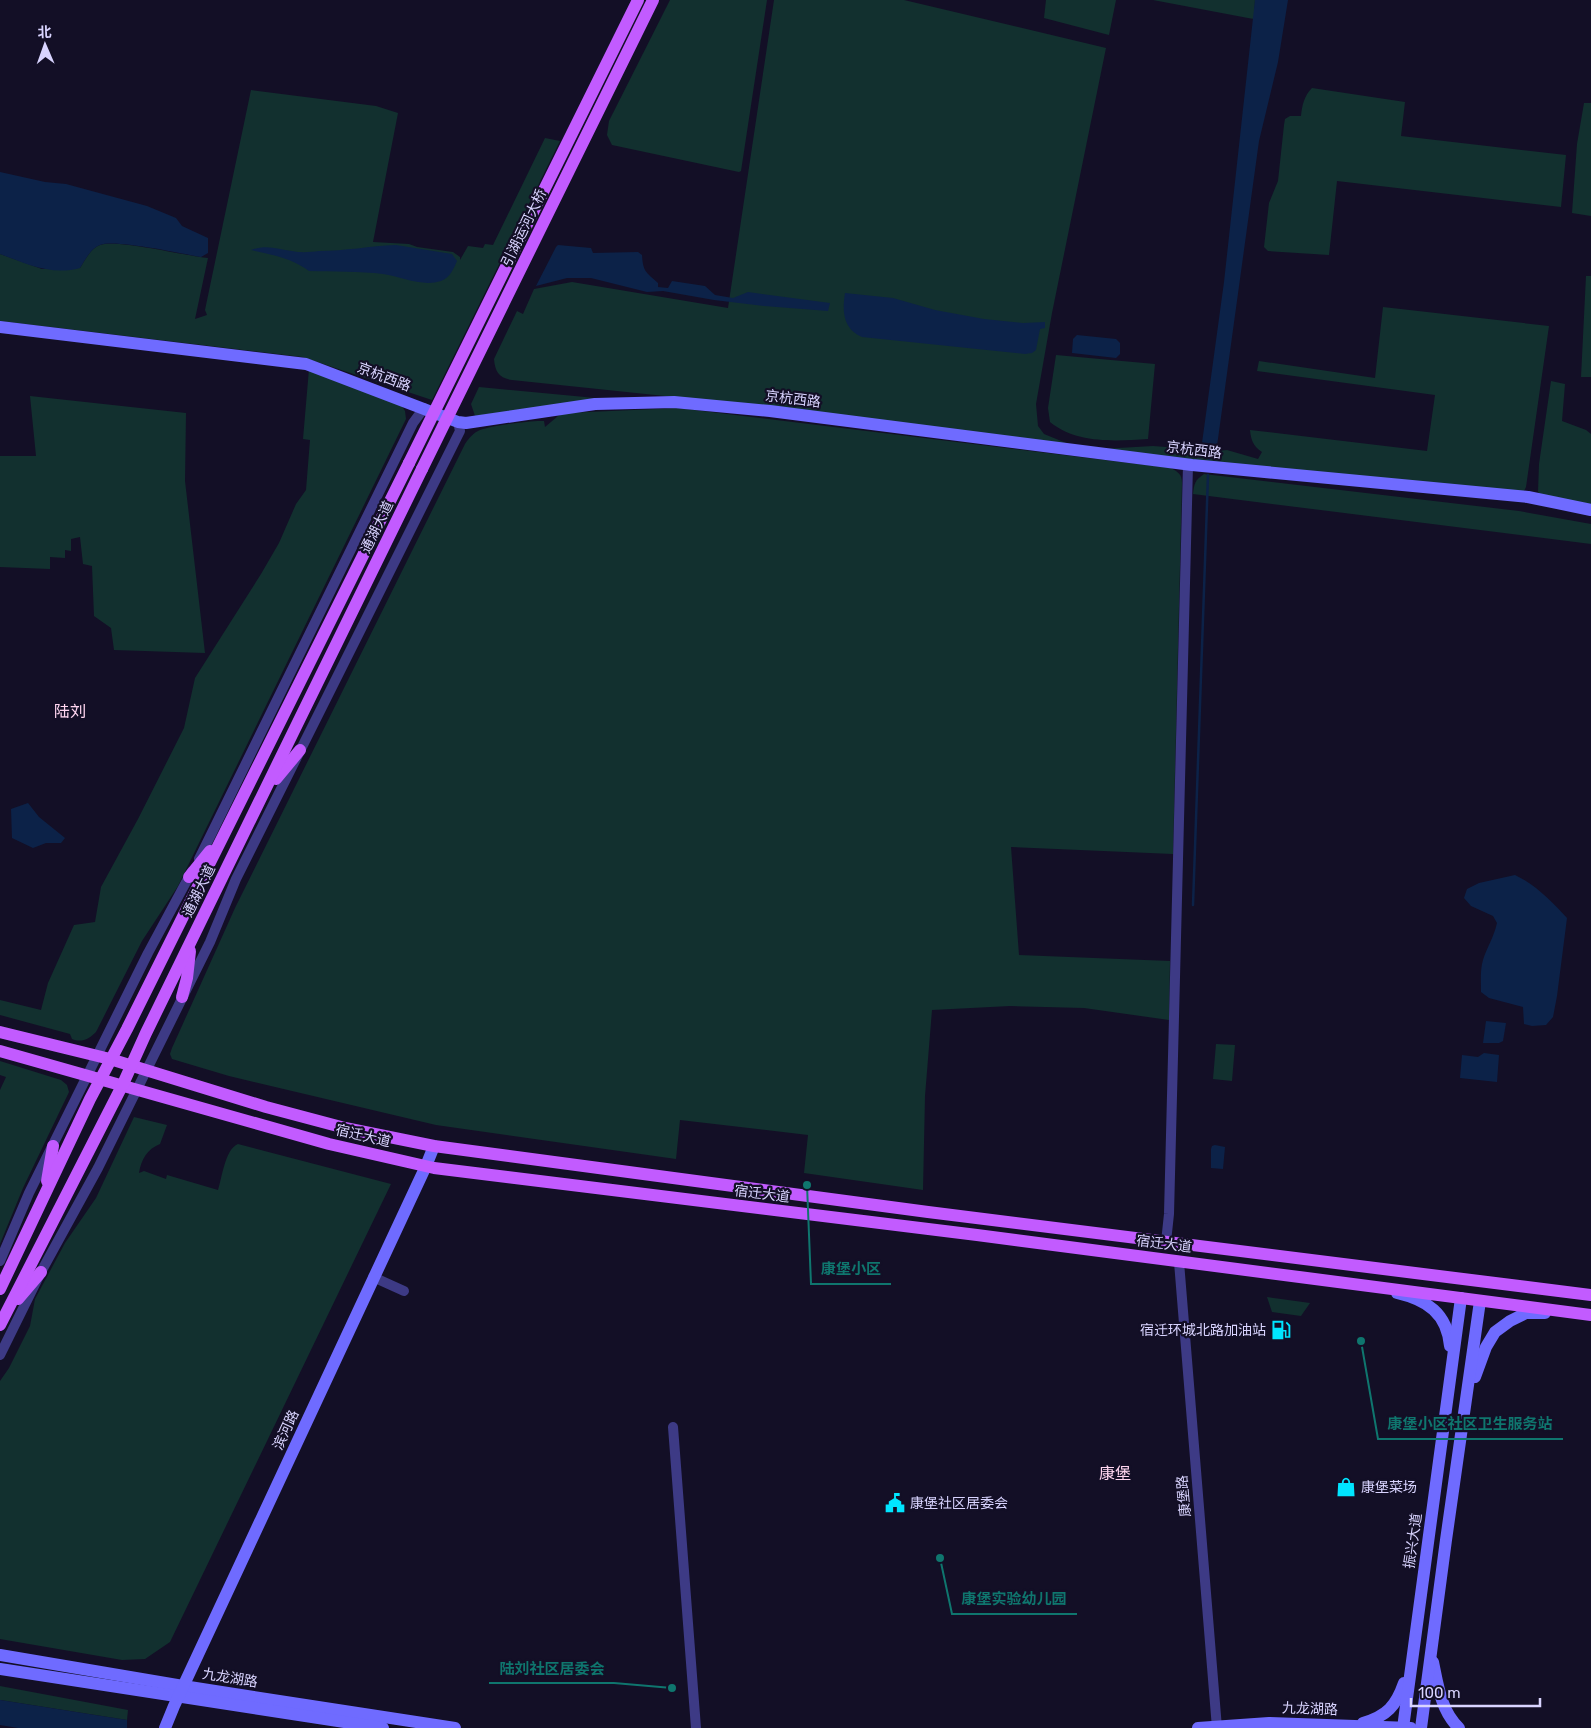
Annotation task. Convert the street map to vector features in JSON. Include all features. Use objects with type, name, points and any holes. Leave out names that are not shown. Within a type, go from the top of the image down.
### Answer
[{"type":"main road","name":"引湖运河大桥","points":[[409,463],[638,0]]},
{"type":"main road","name":"引湖运河大桥","points":[[422,469],[653,0]]},
{"type":"main road","name":"京杭西路","points":[[0,326],[306,364],[458,422],[466,423],[595,404],[674,402],[770,411],[1188,465],[1528,497],[1591,510]]},
{"type":"main road","name":"通湖大道","points":[[0,1289],[70,1140],[94,1076],[110,1059],[143,997],[409,463]]},
{"type":"main road","name":"通湖大道","points":[[0,1325],[132,1066],[422,469]]},
{"type":"main road","points":[[264,792],[300,750]]},
{"type":"main road","points":[[189,877],[223,836]]},
{"type":"main road","points":[[182,998],[187,978],[191,942]]},
{"type":"main road","points":[[143,997],[143,1002],[146,1005],[154,1007],[160,1005]]},
{"type":"main road","name":"宿迁大道","points":[[0,1032],[110,1059],[266,1107],[345,1128],[434,1146],[928,1212],[1591,1296]]},
{"type":"main road","name":"宿迁大道","points":[[0,1050],[329,1144],[426,1166],[1591,1315]]},
{"type":"main road","points":[[70,1140],[79,1134],[87,1134],[90,1142],[88,1152]]},
{"type":"main road","points":[[45,1194],[53,1146]]},
{"type":"main road","name":"滨河路","points":[[165,1728],[434,1146]]},
{"type":"main road","points":[[8,1310],[41,1272]]},
{"type":"main road","points":[[1363,1285],[1403,1295],[1425,1303],[1442,1318],[1449,1335],[1450,1347],[1446,1406]]},
{"type":"main road","name":"振兴大道","points":[[1403,1728],[1461,1298]]},
{"type":"main road","points":[[1421,1728],[1463,1412],[1480,1301]]},
{"type":"main road","points":[[1463,1412],[1486,1347],[1495,1332],[1510,1321],[1526,1313],[1576,1313]]},
{"type":"main road","points":[[1431,1652],[1444,1707],[1451,1719],[1460,1728]]},
{"type":"main road","name":"九龙湖路","points":[[0,1655],[383,1728]]},
{"type":"main road","points":[[1354,1725],[1374,1720],[1394,1706],[1413,1655]]},
{"type":"main road","name":"九龙湖路","points":[[0,1669],[455,1728]]},
{"type":"main road","name":"九龙湖路","points":[[1198,1728],[1269,1723],[1421,1728]]},
{"type":"street","points":[[0,1261],[29,1194],[53,1146],[94,1076],[97,1056],[148,953],[189,877],[413,423],[424,408]]},
{"type":"street","points":[[0,1355],[41,1272],[98,1168],[210,942],[236,880],[460,431],[458,422]]},
{"type":"street","points":[[1166,1242],[1170,1214],[1188,465]]},
{"type":"street","name":"康堡路","points":[[1179,1262],[1217,1727]]},
{"type":"street","points":[[373,1277],[404,1291]]},
{"type":"street","points":[[673,1427],[696,1728]]},
{"type":"green space","points":[[670,0],[767,0],[741,171],[739,172],[612,145],[607,135],[609,121]]},
{"type":"green space","points":[[774,0],[904,0],[1106,48],[1052,313],[1036,404],[1038,426],[1044,434],[1071,445],[722,402],[512,380],[498,374],[494,359],[517,311],[523,314],[534,289],[572,282],[728,308]]},
{"type":"green space","points":[[1046,0],[1116,0],[1109,35],[1044,18]]},
{"type":"green space","points":[[1153,0],[1255,0],[1254,19],[1248,18]]},
{"type":"green space","points":[[1312,88],[1405,102],[1401,136],[1566,155],[1561,207],[1337,181],[1329,255],[1268,251],[1264,247],[1269,203],[1278,181],[1285,119],[1290,116],[1301,116],[1304,101]]},
{"type":"green space","points":[[251,90],[376,106],[398,113],[373,242],[409,244],[417,247],[453,252],[460,257],[460,260],[468,246],[483,248],[485,244],[493,245],[545,138],[560,141],[432,400],[302,357],[0,321],[0,254],[42,269],[80,268],[94,249],[100,245],[109,244],[136,246],[208,258],[195,319],[207,315],[205,310]]},
{"type":"green space","points":[[1584,103],[1591,103],[1591,216],[1572,213],[1577,144]]},
{"type":"green space","points":[[1586,276],[1591,276],[1591,377],[1581,377]]},
{"type":"green space","points":[[1383,307],[1549,326],[1526,487],[1523,493],[1234,465],[1101,449],[1153,446],[1217,451],[1227,450],[1258,459],[1262,452],[1253,442],[1250,430],[1427,451],[1435,395],[1257,371],[1259,361],[1375,378]]},
{"type":"green space","points":[[1056,355],[1155,364],[1148,439],[1110,440],[1084,438],[1061,429],[1050,422],[1048,408]]},
{"type":"green space","points":[[309,369],[400,403],[405,411],[406,419],[178,886],[142,941],[96,1032],[91,1037],[79,1041],[72,1039],[70,1034],[0,1015],[0,1000],[41,1010],[48,983],[74,925],[95,922],[101,887],[184,728],[195,678],[261,574],[279,543],[296,504],[306,490],[310,440],[303,439]]},
{"type":"green space","points":[[1551,381],[1565,384],[1562,421],[1586,430],[1591,434],[1591,505],[1542,495],[1538,492],[1539,464]]},
{"type":"green space","points":[[479,387],[601,399],[475,416],[471,404]]},
{"type":"green space","points":[[30,396],[186,413],[185,481],[205,653],[114,650],[111,628],[94,616],[92,566],[83,564],[80,537],[71,539],[71,551],[65,550],[65,558],[50,557],[50,569],[0,567],[0,456],[36,456]]},
{"type":"green space","points":[[678,408],[1171,468],[1179,474],[1182,483],[1173,854],[1011,847],[1019,955],[1170,961],[1169,1020],[1084,1008],[1010,1006],[932,1010],[925,1096],[923,1190],[804,1173],[808,1135],[680,1120],[676,1159],[436,1125],[229,1076],[172,1059],[170,1054],[172,1048],[235,908],[468,440],[480,430],[502,425],[544,421],[545,427],[558,416],[566,413]]},
{"type":"green space","points":[[1204,474],[1519,511],[1591,524],[1591,544],[1193,494],[1196,482]]},
{"type":"green space","points":[[1216,1044],[1235,1045],[1232,1081],[1213,1079]]},
{"type":"green space","points":[[0,1061],[61,1080],[67,1085],[69,1092],[23,1188],[0,1244],[0,1090],[6,1077],[0,1075]]},
{"type":"green space","points":[[134,1117],[167,1125],[160,1144],[155,1146],[145,1156],[139,1173],[144,1171],[166,1179],[167,1175],[218,1190],[227,1158],[238,1144],[391,1184],[170,1642],[145,1659],[122,1660],[0,1639],[0,1381],[9,1368],[30,1326],[35,1299],[65,1243],[96,1198]]},
{"type":"green space","points":[[1267,1297],[1310,1303],[1301,1316],[1272,1312]]},
{"type":"green space","points":[[0,1686],[128,1710],[127,1720],[0,1700]]},
{"type":"water","points":[[1255,0],[1288,0],[1278,62],[1259,141],[1217,446],[1202,443],[1224,282]]},
{"type":"water","points":[[0,172],[45,182],[66,184],[147,206],[176,218],[182,226],[208,238],[208,253],[201,257],[134,245],[108,244],[100,245],[94,249],[80,268],[59,271],[20,262],[0,254]]},
{"type":"water","points":[[396,245],[452,254],[457,261],[447,278],[434,283],[427,283],[374,273],[309,271],[289,260],[251,250],[267,247],[306,252]]},
{"type":"water","points":[[558,245],[591,248],[593,253],[638,252],[642,255],[646,271],[658,283],[658,287],[668,288],[672,281],[705,286],[715,295],[733,298],[748,292],[830,303],[828,311],[764,306],[663,291],[647,292],[591,278],[567,278],[536,286]]},
{"type":"water","points":[[845,293],[893,298],[935,310],[984,319],[1023,323],[1045,322],[1045,328],[1040,329],[1036,350],[1025,354],[862,337],[851,329],[845,319]]},
{"type":"water","points":[[1077,335],[1116,339],[1120,343],[1120,354],[1116,358],[1072,353],[1073,339]]},
{"type":"water","points":[[28,803],[39,817],[65,838],[61,843],[46,843],[33,848],[12,838],[11,809]]},
{"type":"water","points":[[1515,875],[1537,889],[1567,918],[1553,1017],[1546,1025],[1532,1026],[1524,1024],[1523,1007],[1489,998],[1481,992],[1482,964],[1497,923],[1493,916],[1471,906],[1464,898],[1467,889],[1479,883]]},
{"type":"water","points":[[1486,1021],[1506,1023],[1503,1041],[1499,1043],[1483,1043]]},
{"type":"water","points":[[1484,1053],[1499,1055],[1497,1082],[1460,1078],[1462,1055],[1478,1057]]},
{"type":"water","points":[[1215,1145],[1225,1147],[1223,1169],[1211,1168],[1211,1149]]},
{"type":"water","points":[[0,1700],[127,1720],[127,1728],[18,1728],[0,1725]]},
{"type":"waterway","points":[[1209,459],[1210,444]]},
{"type":"waterway","points":[[1193,905],[1208,475]]},
{"type":"place","name":"康堡小区","points":[[807,1185]]},
{"type":"place","name":"宿迁环城北路加油站","points":[[1281,1330]]},
{"type":"place","name":"康堡小区社区卫生服务站","points":[[1361,1341]]},
{"type":"place","name":"康堡菜场","points":[[1346,1487]]},
{"type":"place","name":"康堡社区居委会","points":[[895,1503]]},
{"type":"place","name":"康堡实验幼儿园","points":[[940,1558]]},
{"type":"place","name":"陆刘社区居委会","points":[[672,1688]]},
{"type":"district","name":"陆刘","points":[[70,711]]},
{"type":"district","name":"康堡","points":[[1115,1473]]}]
